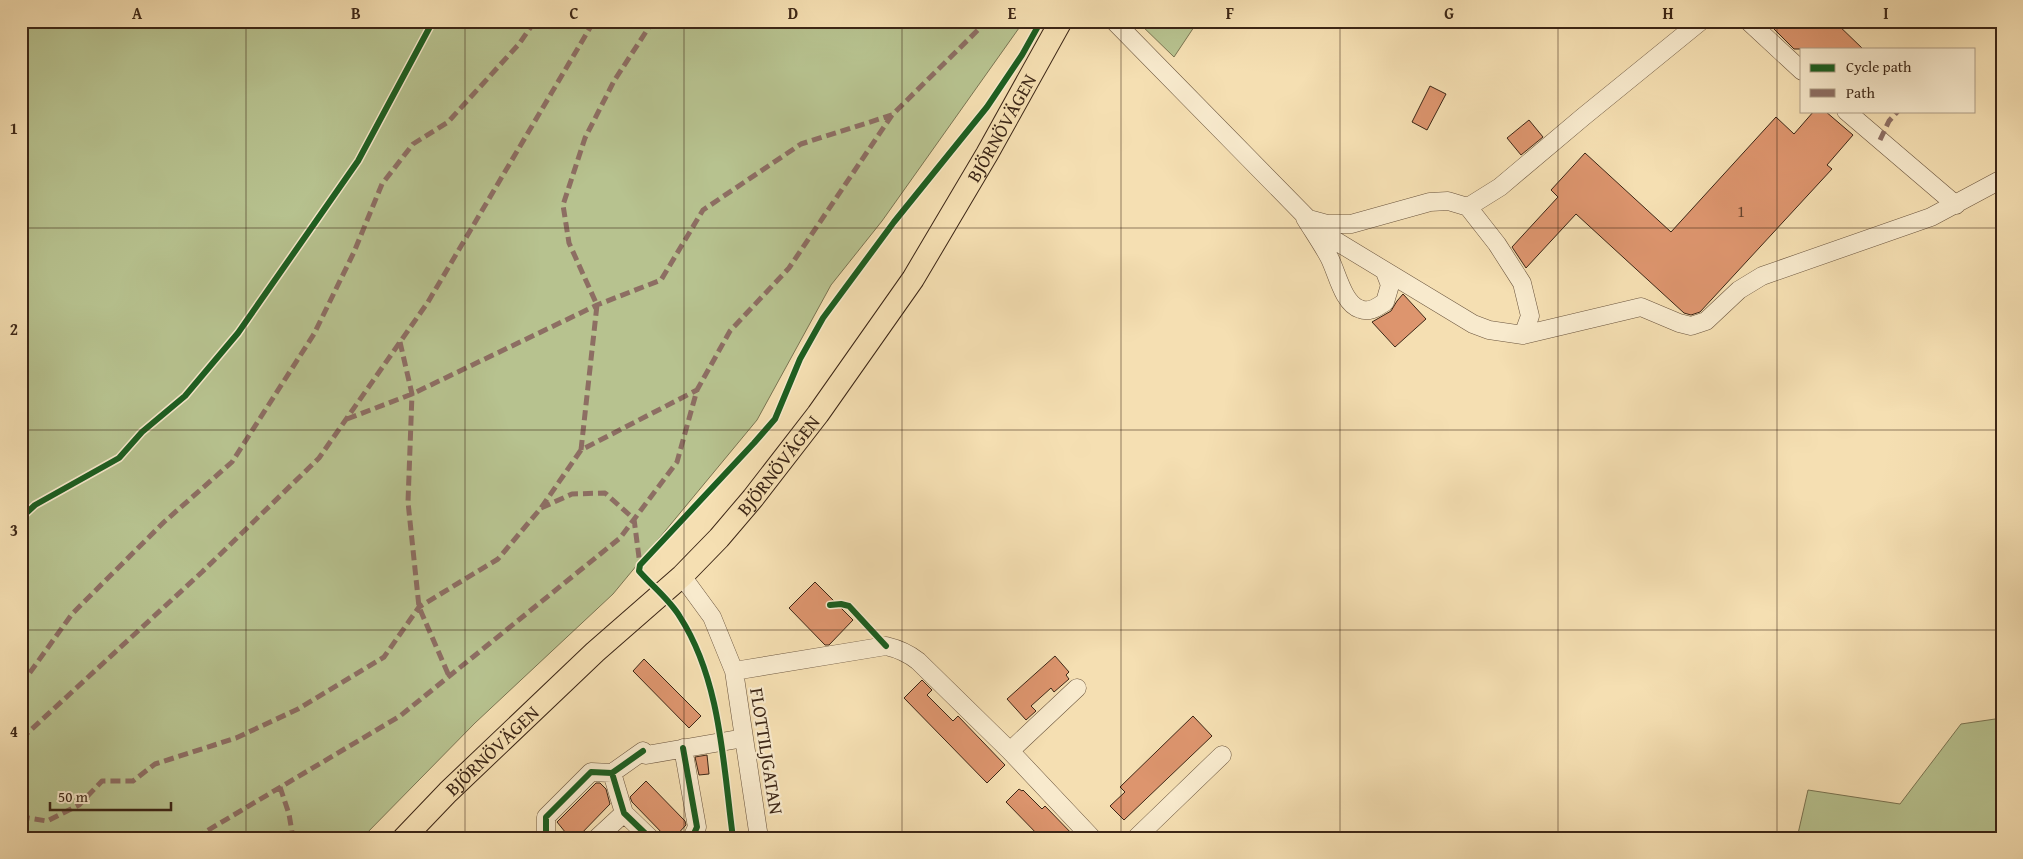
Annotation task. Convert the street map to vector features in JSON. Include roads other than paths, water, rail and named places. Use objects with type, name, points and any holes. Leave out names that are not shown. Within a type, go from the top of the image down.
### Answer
[{"type":"main road","name":"BJÖRNÖVÄGEN","points":[[404,838],[448,792],[595,652],[682,576],[719,538],[753,498],[818,414],[889,316],[913,279],[982,163],[1061,21]]},
{"type":"street","points":[[1114,21],[1305,218],[1321,232],[1473,324],[1490,330],[1523,335],[1641,307],[1691,326],[1706,321],[1739,290],[1762,276],[1931,217],[2002,179]]},
{"type":"street","points":[[1468,207],[1500,187],[1701,21]]},
{"type":"street","points":[[1748,21],[1800,69]]},
{"type":"street","points":[[1847,112],[1956,205]]},
{"type":"street","points":[[1305,218],[1327,224],[1351,224],[1430,202],[1448,201],[1468,207],[1497,244],[1522,283],[1530,316],[1523,335]]},
{"type":"street","points":[[1305,218],[1329,258],[1344,292],[1353,305],[1370,311],[1385,302],[1390,285],[1385,272]]},
{"type":"street","name":"FLOTTILJGATAN","points":[[682,576],[712,617],[734,671],[759,838]]},
{"type":"street","name":"FLOTTILJGATAN","points":[[734,671],[886,646],[900,649],[918,661],[1010,751],[1092,838]]},
{"type":"street","points":[[1010,751],[1077,688]]},
{"type":"street","points":[[551,836],[546,817],[591,772],[612,773],[644,753],[744,738]]},
{"type":"street","points":[[683,748],[697,827],[692,838]]},
{"type":"street","points":[[1136,838],[1222,754]]},
{"type":"street","points":[[612,773],[624,813],[641,834]]},
{"type":"street","points":[[597,838],[624,813]]}]
